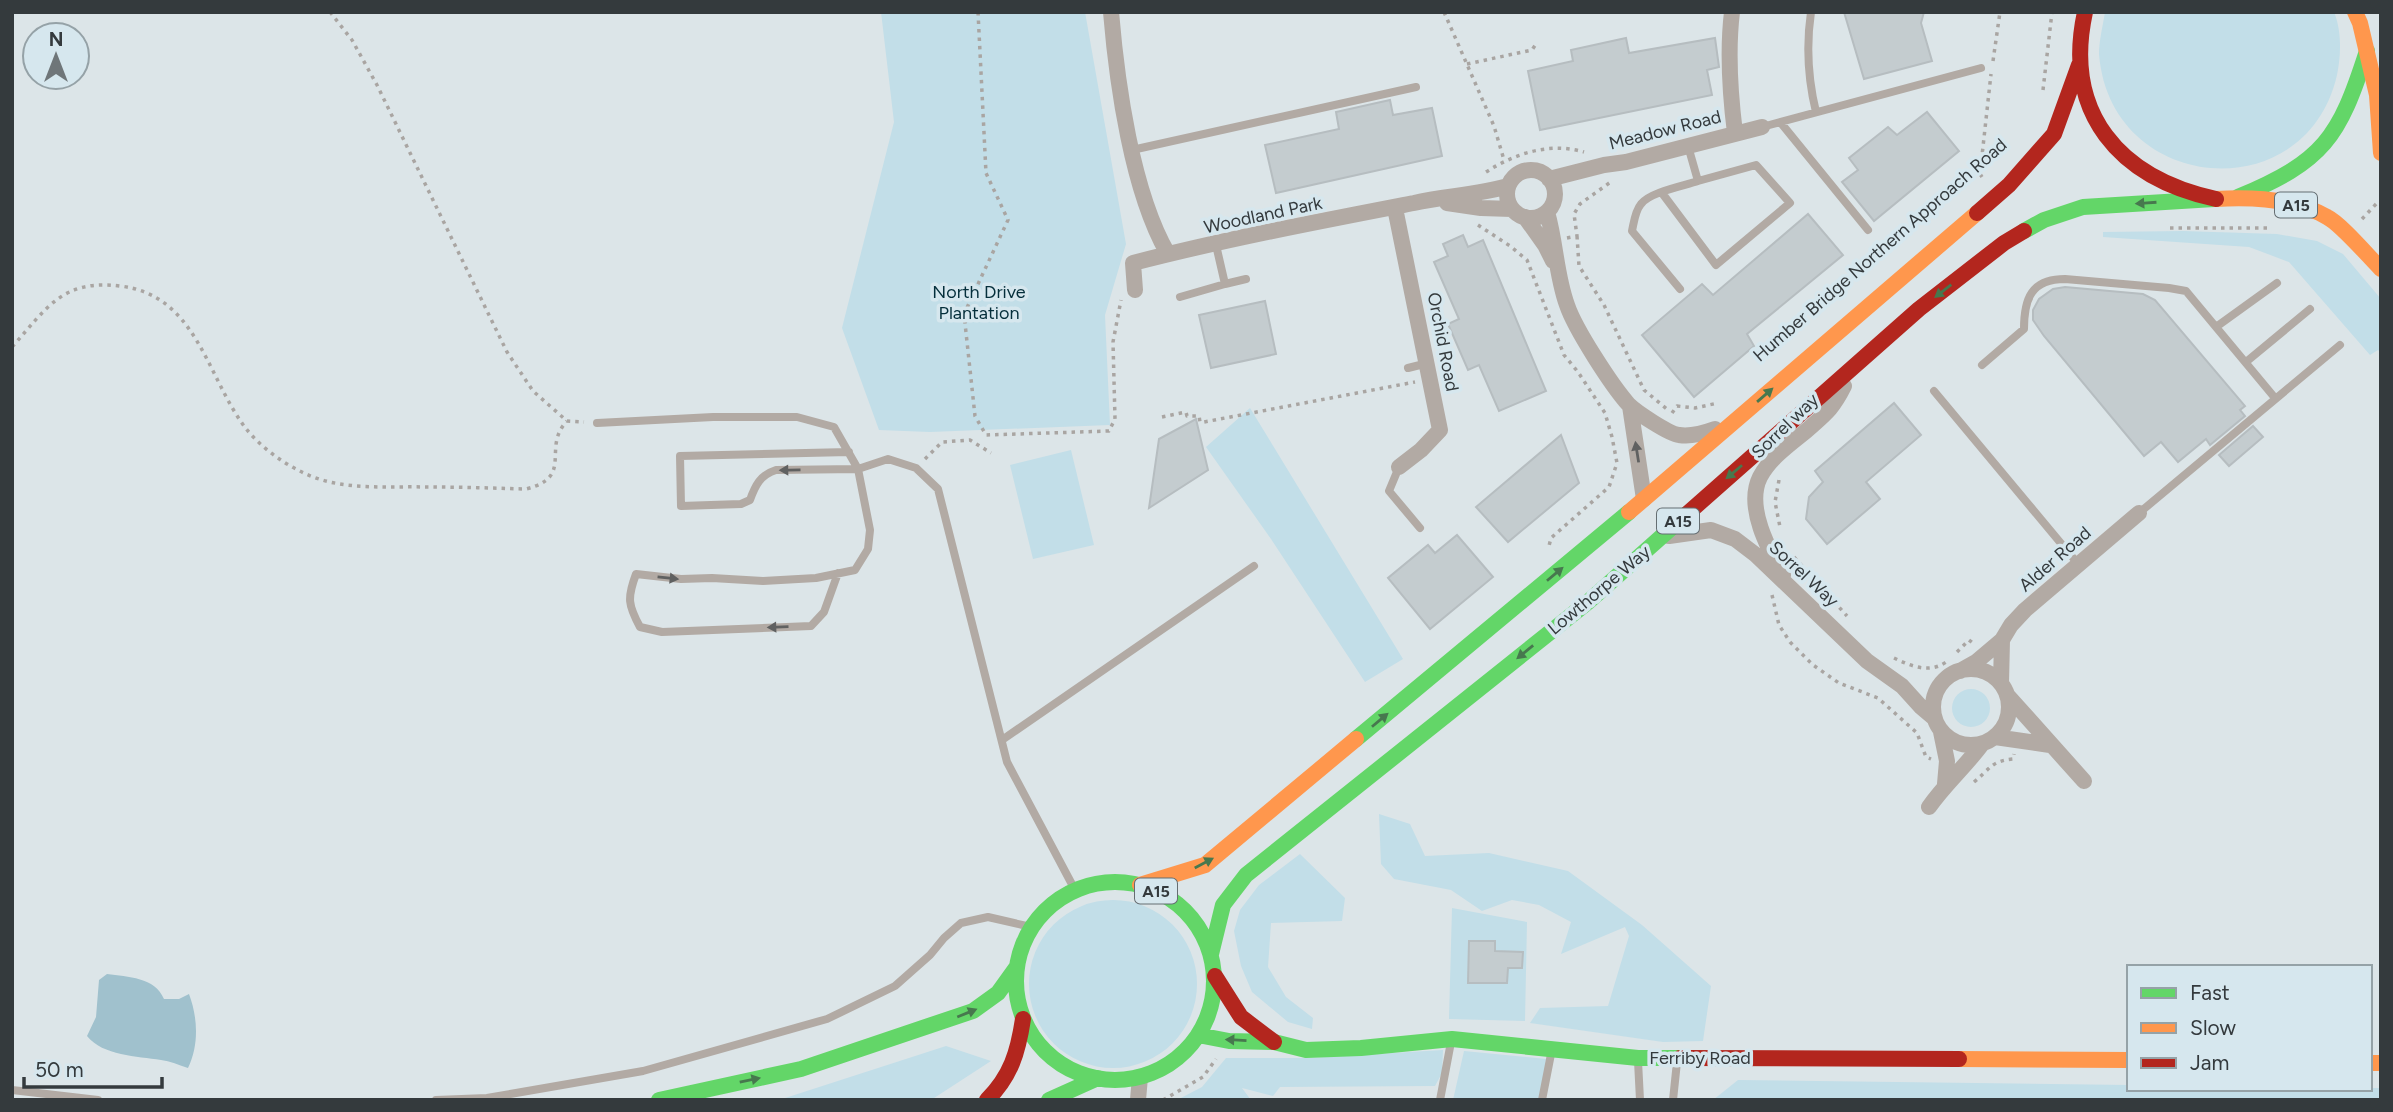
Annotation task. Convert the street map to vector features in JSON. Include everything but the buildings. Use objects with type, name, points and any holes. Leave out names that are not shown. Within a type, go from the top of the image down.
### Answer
[{"type":"main road","points":[[2085,12],[2079,40],[2079,65],[2090,110],[2116,150],[2153,178],[2214,199]]},
{"type":"main road","points":[[2355,12],[2377,94],[2381,153]]},
{"type":"main road","points":[[2235,198],[2277,182],[2311,161],[2337,131],[2354,94],[2367,51]]},
{"type":"main road","name":"A15","points":[[1140,885],[1205,865],[1644,499],[2009,185],[2054,134],[2079,65]]},
{"type":"main road","name":"A15","points":[[2235,198],[2296,205],[2328,217],[2381,269]]},
{"type":"main road","name":"Lowthorpe Way","points":[[1211,954],[1223,905],[1246,875],[1588,602],[1919,309],[2004,243],[2044,220],[2083,207],[2235,198]]},
{"type":"main road","name":"A15","points":[[1118,881],[1140,885],[1164,894],[1184,909],[1200,930],[1211,954],[1214,976],[1211,1007],[1199,1035],[1183,1054],[1163,1068],[1140,1077],[1119,1080],[1098,1079],[1074,1071],[1053,1058],[1036,1041],[1024,1019],[1017,994],[1016,968],[1021,947],[1031,927],[1050,906],[1075,890],[1096,883],[1118,881]]},
{"type":"main road","points":[[659,1100],[800,1069],[973,1011],[993,1000],[1007,987],[1016,968]]},
{"type":"main road","name":"Ferriby Road","points":[[1214,976],[1241,1017],[1274,1042]]},
{"type":"main road","name":"A15","points":[[987,1100],[1015,1063],[1024,1019]]},
{"type":"main road","name":"Ferriby Road","points":[[1199,1035],[1229,1041],[1274,1042],[1306,1049],[1361,1048],[1452,1039],[1638,1058],[2127,1060]]},
{"type":"main road","name":"A15","points":[[1049,1100],[1098,1079]]},
{"type":"street","points":[[1111,12],[1115,65],[1132,150],[1144,194],[1168,254]]},
{"type":"street","name":"Meadow Road","points":[[1732,12],[1729,61],[1735,133]]},
{"type":"street","name":"Meadow Road","points":[[1552,185],[1604,165],[1626,162],[1762,127]]},
{"type":"street","points":[[1518,213],[1540,216],[1547,212],[1554,198],[1552,185],[1541,172],[1525,171],[1518,174],[1508,186],[1508,202],[1545,245],[1557,270],[1567,308],[1593,354],[1630,406],[1677,435],[1698,435],[1731,424]]},
{"type":"street","name":"Woodland Park","points":[[1128,294],[1133,262],[1351,215],[1482,194],[1508,186]]},
{"type":"street","name":"Woodland Park","points":[[1428,201],[1518,213]]},
{"type":"street","name":"Orchid Road","points":[[1395,208],[1440,430],[1421,450],[1399,467]]},
{"type":"street","points":[[1547,212],[1555,240],[1557,270]]},
{"type":"street","name":"Sorrel way","points":[[1790,586],[1777,564],[1757,516],[1759,479],[1774,458],[1834,406],[1850,372]]},
{"type":"street","points":[[1630,406],[1644,499]]},
{"type":"street","name":"Alder Road","points":[[1953,674],[1976,662],[2002,640],[2025,610],[2139,513]]},
{"type":"street","name":"Sorrel Way","points":[[1662,537],[1711,530],[1735,539],[1790,586],[1867,661],[1902,686],[1938,725]]},
{"type":"street","points":[[1929,807],[1945,784],[1964,769],[2005,726],[2009,711],[2004,690],[2002,640]]},
{"type":"street","points":[[1902,686],[1934,688],[1953,674],[1975,669],[1989,674],[2084,781]]},
{"type":"street","points":[[1945,784],[1947,761],[1933,704],[1937,689],[1953,674]]},
{"type":"street","points":[[1938,725],[1953,741],[1967,746],[1989,741],[2050,745]]},
{"type":"street","points":[[1138,1100],[1140,1077]]},
{"type":"lane","points":[[1811,12],[1808,60],[1810,89],[1816,112]]},
{"type":"lane","points":[[1762,127],[1981,68]]},
{"type":"lane","points":[[1132,150],[1416,87]]},
{"type":"lane","points":[[1781,123],[1868,230]]},
{"type":"lane","points":[[1688,146],[1698,181]]},
{"type":"lane","points":[[1662,193],[1716,265],[1790,204],[1756,165],[1662,193],[1641,204],[1632,230],[1680,289]]},
{"type":"lane","points":[[1216,245],[1225,284]]},
{"type":"lane","points":[[1180,297],[1246,279]]},
{"type":"lane","points":[[1982,365],[2024,329],[2025,305],[2031,293],[2044,282],[2054,279],[2186,291],[2275,398]]},
{"type":"lane","points":[[2216,327],[2277,283]]},
{"type":"lane","points":[[2246,362],[2310,309]]},
{"type":"lane","points":[[2139,513],[2340,345]]},
{"type":"lane","points":[[1408,368],[1429,371]]},
{"type":"lane","points":[[1934,390],[2079,565]]},
{"type":"lane","points":[[597,423],[713,417],[797,417],[834,426],[858,469],[870,530],[868,549],[855,570],[838,573],[816,578],[762,581],[636,575],[629,593],[630,610],[640,627],[662,632],[811,626],[824,612],[838,573]]},
{"type":"lane","points":[[849,452],[680,456],[681,506],[741,504],[750,500],[757,482],[768,472],[776,470],[858,469],[888,459],[916,468],[937,489],[1007,762],[1075,890]]},
{"type":"lane","points":[[1399,467],[1389,491],[1420,528]]},
{"type":"lane","points":[[1002,740],[1254,566]]},
{"type":"lane","points":[[436,1100],[487,1098],[643,1071],[827,1019],[895,986],[961,923],[988,917],[1031,927]]},
{"type":"lane","points":[[1440,1100],[1452,1039]]},
{"type":"lane","points":[[1542,1100],[1552,1049]]},
{"type":"lane","points":[[1638,1058],[1640,1100]]},
{"type":"lane","points":[[1673,1100],[1677,1059]]},
{"type":"lane","points":[[12,1090],[98,1100]]},
{"type":"path","points":[[330,12],[352,40],[377,85],[507,352],[533,391],[567,421],[597,423]]},
{"type":"path","points":[[978,12],[986,173],[1008,220],[964,314],[975,416],[986,435],[1109,431],[1115,419],[1112,342],[1128,294]]},
{"type":"path","points":[[1444,12],[1494,126],[1504,160]]},
{"type":"path","points":[[1984,180],[1980,174],[2000,12]]},
{"type":"path","points":[[2042,95],[2052,12]]},
{"type":"path","points":[[1467,64],[1532,50],[1535,44]]},
{"type":"path","points":[[1479,178],[1504,160],[1545,148],[1567,147]]},
{"type":"path","points":[[2356,226],[2378,202]]},
{"type":"path","points":[[1481,227],[1527,260],[1564,355],[1605,413],[1617,463],[1609,487],[1551,538],[1548,551]]},
{"type":"path","points":[[1577,236],[1579,266],[1604,305],[1644,390],[1677,417],[1677,435]]},
{"type":"path","points":[[12,347],[47,307],[64,293],[85,286],[114,285],[130,287],[159,297],[177,312],[191,330],[234,410],[257,442],[306,474],[350,486],[526,489],[540,485],[549,479],[554,471],[557,437],[567,421]]},
{"type":"path","points":[[1162,417],[1186,412],[1187,416],[1199,416],[1200,422],[1204,422],[1429,371]]},
{"type":"path","points":[[1672,413],[1677,406],[1695,408],[1718,403],[1726,398]]},
{"type":"path","points":[[916,468],[942,442],[970,440],[991,453]]},
{"type":"path","points":[[1617,463],[1638,456]]},
{"type":"path","points":[[1163,1100],[1203,1077],[1229,1041]]},
{"type":"green space","name":"North Drive Plantation","points":[[881,12],[1085,12],[1126,244],[1105,315],[1110,425],[930,432],[879,430],[842,328],[894,122]]},
{"type":"green space","points":[[2105,12],[2334,12],[2340,44],[2337,75],[2318,119],[2288,149],[2251,165],[2210,168],[2171,158],[2136,135],[2111,101],[2099,54]]},
{"type":"green space","points":[[2103,232],[2277,234],[2317,241],[2343,254],[2381,299],[2381,353],[2378,350],[2370,355],[2289,262],[2249,247],[2103,237]]},
{"type":"green space","points":[[1250,408],[1403,659],[1365,682],[1271,539],[1206,447]]},
{"type":"green space","points":[[1071,450],[1094,545],[1033,559],[1010,465]]},
{"type":"green space","points":[[1971,689],[1985,694],[1990,708],[1985,722],[1971,727],[1957,722],[1952,708],[1957,694]]},
{"type":"green space","points":[[1379,814],[1410,824],[1425,856],[1489,853],[1568,871],[1642,925],[1711,986],[1703,1041],[1663,1042],[1530,1023],[1540,1008],[1608,1006],[1629,936],[1625,927],[1561,954],[1571,922],[1539,905],[1512,900],[1482,911],[1451,890],[1394,879],[1381,864]]},
{"type":"green space","points":[[1300,854],[1345,898],[1342,921],[1271,923],[1268,967],[1286,997],[1313,1018],[1312,1029],[1288,1022],[1252,992],[1241,966],[1234,931],[1240,910],[1259,885]]},
{"type":"green space","points":[[1113,900],[1145,907],[1172,925],[1190,952],[1197,984],[1190,1016],[1172,1043],[1145,1061],[1113,1068],[1081,1061],[1054,1043],[1036,1016],[1029,984],[1036,952],[1054,925],[1081,907]]},
{"type":"green space","points":[[1452,908],[1527,922],[1525,1021],[1449,1019]],"holes":[[[1479,941],[1495,941],[1495,956],[1508,966],[1507,983],[1468,983],[1469,956],[1479,956]]]},
{"type":"green space","points":[[946,1046],[991,1061],[931,1100],[779,1100]]},
{"type":"green space","points":[[1443,1050],[1442,1073],[1435,1086],[1280,1087],[1273,1096],[1242,1088],[1251,1100],[1177,1100],[1202,1087],[1226,1058],[1309,1058]]},
{"type":"green space","points":[[1464,1051],[1546,1059],[1542,1100],[1453,1100]]},
{"type":"green space","points":[[1738,1080],[2127,1085],[2127,1091],[2372,1091],[2372,1088],[2381,1088],[2381,1100],[1713,1100]]},
{"type":"shaded area","points":[[107,974],[148,982],[164,999],[179,999],[189,994],[196,1031],[188,1068],[111,1051],[94,1043],[87,1036],[96,1017],[99,980]]},
{"type":"traffic: fast","points":[[2238,197],[2290,171],[2324,143],[2337,126],[2347,105],[2367,51]]},
{"type":"traffic: fast","points":[[2024,231],[2044,220],[2083,207],[2214,199]]},
{"type":"traffic: fast","points":[[1356,739],[1629,512]]},
{"type":"traffic: fast","points":[[1211,954],[1223,905],[1246,875],[1588,602],[1687,514]]},
{"type":"traffic: fast","points":[[1115,882],[1153,890],[1185,911],[1206,943],[1214,981],[1206,1019],[1185,1051],[1153,1072],[1115,1080],[1077,1072],[1045,1051],[1024,1019],[1016,981],[1024,943],[1045,911],[1077,890],[1115,882]]},
{"type":"traffic: fast","points":[[659,1100],[801,1069],[973,1011],[998,993],[1016,968]]},
{"type":"traffic: fast","points":[[1198,1035],[1229,1041],[1274,1042],[1306,1050],[1361,1048],[1452,1039],[1638,1058],[1680,1058]]},
{"type":"traffic: fast","points":[[1049,1100],[1098,1078]]},
{"type":"traffic: slow","points":[[2355,12],[2377,95],[2381,153]]},
{"type":"traffic: slow","points":[[2216,199],[2273,200],[2315,211],[2340,226],[2381,269]]},
{"type":"traffic: slow","points":[[1629,512],[1977,213]]},
{"type":"traffic: slow","points":[[1140,885],[1205,865],[1356,739]]},
{"type":"traffic: slow","points":[[1959,1059],[2127,1060]]},
{"type":"traffic: slow","points":[[2372,1063],[2381,1063]]},
{"type":"traffic: jam","points":[[2085,12],[2080,48],[2083,81],[2091,110],[2106,135],[2126,157],[2152,175],[2182,189],[2216,199]]},
{"type":"traffic: jam","points":[[1977,213],[2009,185],[2054,134],[2079,65]]},
{"type":"traffic: jam","points":[[1687,514],[1919,309],[2004,243],[2024,231]]},
{"type":"traffic: jam","points":[[1215,976],[1241,1017],[1274,1042]]},
{"type":"traffic: jam","points":[[987,1100],[1008,1073],[1019,1042],[1023,1019]]},
{"type":"traffic: jam","points":[[1680,1058],[1959,1059]]}]
